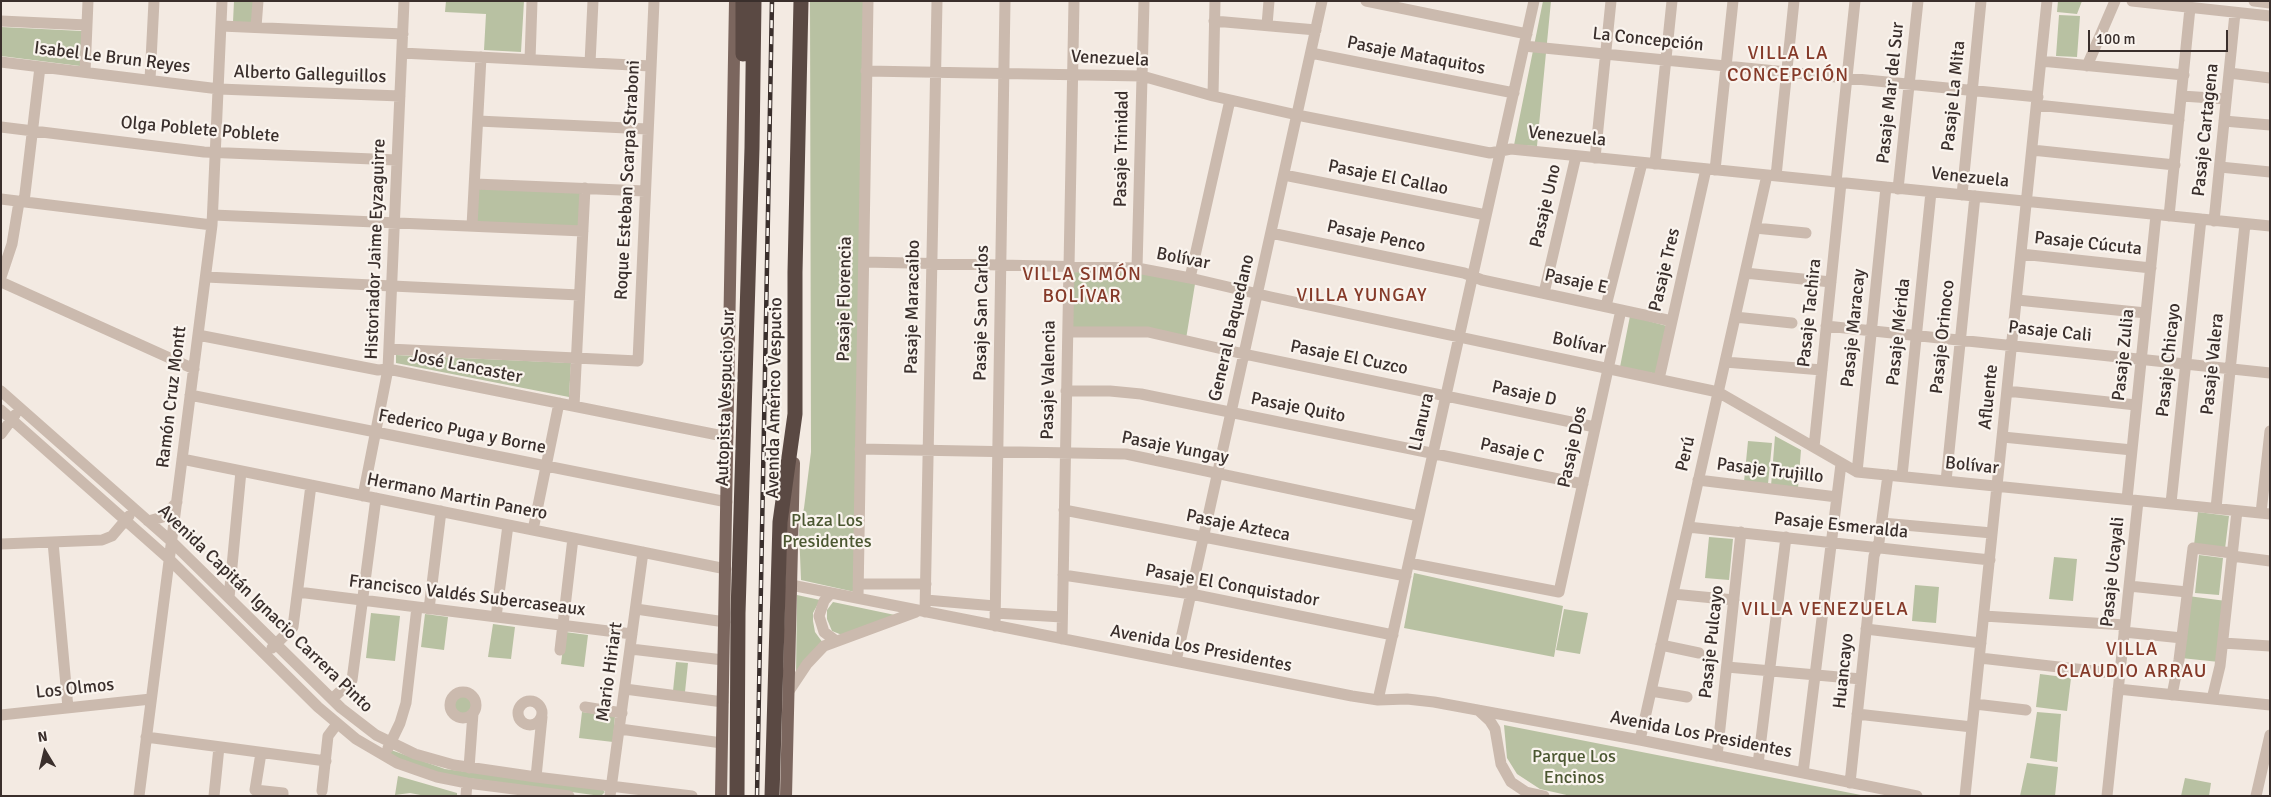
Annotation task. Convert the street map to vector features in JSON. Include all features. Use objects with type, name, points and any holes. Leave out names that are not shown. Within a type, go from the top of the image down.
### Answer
[{"type":"highway","points":[[743,1],[744,75],[752,148]]},
{"type":"highway","name":"Autopista Vespucio Sur","points":[[737,796],[738,612],[752,148],[754,1]]},
{"type":"highway","name":"Avenida Américo Vespucio","points":[[795,414],[795,253],[801,1]]},
{"type":"highway","points":[[772,796],[780,522],[795,414]]},
{"type":"main road","points":[[721,796],[735,1]]},
{"type":"main road","name":"Avenida Américo Vespucio","points":[[786,796],[795,414]]},
{"type":"street","points":[[85,72],[88,1]]},
{"type":"street","points":[[150,80],[154,1]]},
{"type":"street","name":"Ramón Cruz Montt","points":[[139,796],[213,220],[222,1]]},
{"type":"street","points":[[256,27],[258,1]]},
{"type":"street","name":"Historiador Jaime Eyzaguirre","points":[[363,496],[388,369],[404,1]]},
{"type":"street","points":[[530,60],[532,1]]},
{"type":"street","points":[[590,63],[593,1]]},
{"type":"street","name":"Roque Esteban Scarpa Straboni","points":[[638,361],[654,1]]},
{"type":"street","name":"Pasaje Florencia","points":[[858,598],[868,1]]},
{"type":"street","name":"Pasaje Maracaibo","points":[[922,612],[926,600],[936,1]]},
{"type":"street","name":"Pasaje San Carlos","points":[[994,626],[1005,1]]},
{"type":"street","name":"Pasaje Valencia","points":[[1062,639],[1074,1]]},
{"type":"street","name":"Pasaje Trinidad","points":[[1137,268],[1144,1]]},
{"type":"street","points":[[1213,96],[1214,1]]},
{"type":"street","points":[[1267,25],[1269,1]]},
{"type":"street","name":"General Baquedano","points":[[1176,661],[1322,1]]},
{"type":"street","points":[[1366,1],[1527,34]]},
{"type":"street","name":"Llanura","points":[[1378,700],[1534,1]]},
{"type":"street","points":[[1595,158],[1611,1]]},
{"type":"street","points":[[1655,164],[1672,1]]},
{"type":"street","name":"Pasaje Tres","points":[[1659,379],[1710,170],[1726,66],[1733,1]]},
{"type":"street","name":"Perú","points":[[1640,740],[1755,228],[1772,176],[1787,72],[1794,1]]},
{"type":"street","name":"Pasaje Tachira","points":[[1814,447],[1831,282],[1855,1]]},
{"type":"street","name":"Pasaje Mar del Sur","points":[[1898,189],[1918,1]]},
{"type":"street","name":"Pasaje La Mita","points":[[1962,195],[1981,1]]},
{"type":"street","name":"Afluente","points":[[1965,796],[2047,1]]},
{"type":"street","points":[[2087,66],[2115,1]]},
{"type":"street","points":[[2132,1],[2270,16]]},
{"type":"street","points":[[2254,1],[2270,3]]},
{"type":"street","points":[[2170,216],[2190,8]]},
{"type":"street","name":"Pasaje Cartagena","points":[[2214,221],[2235,13]]},
{"type":"street","points":[[1,21],[87,25]]},
{"type":"street","points":[[1214,21],[1316,30]]},
{"type":"street","points":[[221,26],[403,34]]},
{"type":"street","name":"La Concepción","points":[[1524,46],[1972,90],[2037,101],[2179,120]]},
{"type":"street","points":[[402,53],[651,66]]},
{"type":"street","name":"Pasaje Mataquitos","points":[[1311,53],[1514,93]]},
{"type":"street","points":[[472,226],[481,57]]},
{"type":"street","points":[[2041,61],[2184,76]]},
{"type":"street","name":"Isabel Le Brun Reyes","points":[[1,62],[219,88]]},
{"type":"street","points":[[1,277],[12,244],[22,202],[33,131],[40,66]]},
{"type":"street","name":"Venezuela","points":[[866,70],[1142,76],[1213,96],[1297,115],[1490,153],[1511,149],[2270,226]]},
{"type":"street","points":[[2229,73],[2270,78]]},
{"type":"street","name":"Alberto Galleguillos","points":[[219,88],[400,96]]},
{"type":"street","points":[[2182,96],[2226,99]]},
{"type":"street","points":[[1190,278],[1230,100]]},
{"type":"street","points":[[2224,120],[2270,125]]},
{"type":"street","points":[[478,121],[648,129]]},
{"type":"street","name":"Olga Poblete Poblete","points":[[1,127],[216,152],[397,160]]},
{"type":"street","points":[[2032,150],[2174,165]]},
{"type":"street","name":"Pasaje Uno","points":[[1544,293],[1576,156]]},
{"type":"street","points":[[1606,306],[1642,163]]},
{"type":"street","points":[[2220,167],[2270,172]]},
{"type":"street","name":"Pasaje El Callao","points":[[1284,175],[1486,215]]},
{"type":"street","points":[[475,184],[645,191]]},
{"type":"street","name":"Pasaje Maracay","points":[[1857,472],[1886,187]]},
{"type":"street","points":[[574,406],[585,188]]},
{"type":"street","name":"Pasaje Mérida","points":[[1902,476],[1931,192]]},
{"type":"street","name":"Pasaje Orinoco","points":[[1946,481],[1975,196]]},
{"type":"street","points":[[1,199],[213,220],[394,222],[582,231]]},
{"type":"street","name":"Pasaje Zulia","points":[[2133,500],[2132,450],[2156,215]]},
{"type":"street","name":"Pasaje Chicayo","points":[[2172,503],[2201,220]]},
{"type":"street","name":"Pasaje Valera","points":[[2216,508],[2245,224]]},
{"type":"street","points":[[1755,228],[1806,233]]},
{"type":"street","name":"Pasaje Penco","points":[[1271,233],[1473,276]]},
{"type":"street","name":"Pasaje Cúcuta","points":[[2021,254],[2151,268]]},
{"type":"street","name":"Bolívar","points":[[864,262],[1137,268],[1718,392],[1857,472],[2266,513]]},
{"type":"street","points":[[1745,273],[1831,282]]},
{"type":"street","name":"Pasaje E","points":[[1473,276],[1672,321]]},
{"type":"street","points":[[206,277],[579,295]]},
{"type":"street","points":[[1,282],[194,369]]},
{"type":"street","points":[[2016,300],[2146,313]]},
{"type":"street","name":"Pasaje Dos","points":[[1409,563],[1559,592],[1621,310]]},
{"type":"street","points":[[1735,318],[1792,323]]},
{"type":"street","name":"Pasaje Cali","points":[[1826,326],[2270,373]]},
{"type":"street","name":"Pasaje El Cuzco","points":[[1068,332],[1148,332],[1446,396]]},
{"type":"street","name":"José Lancaster","points":[[198,334],[378,370],[388,369],[728,437]]},
{"type":"street","name":"José Lancaster","points":[[389,350],[638,361]]},
{"type":"street","points":[[1725,362],[1822,370]]},
{"type":"street","name":"Avenida Capitán Ignacio Carrera Pinto","points":[[1,391],[172,542],[332,699],[361,725],[391,743],[428,759],[469,768],[536,777],[611,791],[692,796]]},
{"type":"street","name":"Pasaje Quito","points":[[1066,391],[1132,393],[1434,453]]},
{"type":"street","points":[[2007,391],[2136,405]]},
{"type":"street","name":"Federico Puga y Borne","points":[[190,395],[727,502]]},
{"type":"street","name":"Pasaje D","points":[[1446,396],[1595,427]]},
{"type":"street","points":[[533,530],[559,403]]},
{"type":"street","points":[[1,434],[20,408]]},
{"type":"street","name":"Avenida Capitán Ignacio Carrera Pinto","points":[[1,410],[169,559],[265,655],[337,724],[356,739],[384,756],[424,774],[467,783],[570,796]]},
{"type":"street","points":[[2266,513],[2270,431]]},
{"type":"street","points":[[2002,436],[2132,450]]},
{"type":"street","name":"Pasaje Yungay","points":[[860,449],[1126,454],[1420,516]]},
{"type":"street","name":"Pasaje C","points":[[1434,453],[1582,484]]},
{"type":"street","name":"Hermano Martin Panero","points":[[182,459],[726,569]]},
{"type":"street","points":[[1804,773],[1841,464]]},
{"type":"street","points":[[229,598],[241,471]]},
{"type":"street","name":"Huancayo","points":[[1850,782],[1876,546],[1879,542],[1888,475]]},
{"type":"street","name":"Pasaje Trujillo","points":[[1698,480],[1837,497]]},
{"type":"street","points":[[265,655],[293,627],[311,485]]},
{"type":"street","points":[[332,699],[352,680],[376,498]]},
{"type":"street","name":"Pasaje Ucayali","points":[[2107,796],[2129,586],[2133,500]]},
{"type":"street","points":[[148,521],[163,517],[177,502]]},
{"type":"street","points":[[1,544],[102,540],[112,536],[135,509]]},
{"type":"street","name":"Pasaje Azteca","points":[[1064,510],[1406,576]]},
{"type":"street","points":[[2212,699],[2223,643],[2237,511]]},
{"type":"street","points":[[384,756],[400,723],[406,703],[441,512]]},
{"type":"street","points":[[1882,522],[1992,533]]},
{"type":"street","points":[[496,617],[508,525]]},
{"type":"street","name":"Pasaje Esmeralda","points":[[1688,527],[1832,541],[1990,560]]},
{"type":"street","name":"Pasaje Pulcayo","points":[[1717,756],[1741,532]]},
{"type":"street","points":[[1758,764],[1786,537]]},
{"type":"street","points":[[560,650],[573,538]]},
{"type":"street","points":[[53,542],[68,708]]},
{"type":"street","points":[[2172,695],[2182,638],[2193,548],[2270,561]]},
{"type":"street","name":"Mario Hiriart","points":[[611,791],[644,552]]},
{"type":"street","name":"Pasaje El Conquistador","points":[[1063,575],[1191,594],[1393,635]]},
{"type":"street","points":[[859,584],[926,584]]},
{"type":"street","name":"Avenida Los Presidentes","points":[[791,585],[1378,700],[1417,700],[1478,710],[1640,740],[1917,796]]},
{"type":"street","points":[[2129,586],[2187,592]]},
{"type":"street","name":"Francisco Valdés Subercaseaux","points":[[298,592],[632,634]]},
{"type":"street","points":[[831,593],[824,600],[819,616],[824,632],[836,641]]},
{"type":"street","points":[[1672,594],[1734,600]]},
{"type":"street","points":[[926,600],[1062,617]]},
{"type":"street","points":[[636,609],[724,622]]},
{"type":"street","points":[[789,691],[806,664],[817,652],[827,645],[922,612]]},
{"type":"street","points":[[1984,616],[2125,628],[2182,638]]},
{"type":"street","points":[[1866,629],[1981,643]]},
{"type":"street","points":[[2223,643],[2270,646]]},
{"type":"street","points":[[1661,645],[1699,653]]},
{"type":"street","points":[[631,649],[723,660]]},
{"type":"street","points":[[1980,658],[2120,674]]},
{"type":"street","points":[[1727,667],[1861,680]]},
{"type":"street","points":[[625,689],[722,702]]},
{"type":"street","points":[[2118,689],[2270,705]]},
{"type":"street","points":[[1651,691],[1687,697]]},
{"type":"street","name":"Los Olmos","points":[[1,714],[151,699]]},
{"type":"street","points":[[1975,704],[2026,710]]},
{"type":"street","points":[[585,707],[622,713]]},
{"type":"street","points":[[1478,710],[1490,721],[1495,729],[1501,764],[1511,782],[1526,792],[1544,796]]},
{"type":"street","points":[[469,768],[473,713]]},
{"type":"street","points":[[1857,714],[1972,727]]},
{"type":"street","points":[[536,777],[542,717]]},
{"type":"street","points":[[322,791],[328,736],[337,724]]},
{"type":"street","points":[[620,729],[722,743]]},
{"type":"street","points":[[2256,796],[2270,735]]},
{"type":"street","points":[[146,737],[326,762]]},
{"type":"street","points":[[214,796],[220,747]]},
{"type":"street","points":[[261,752],[255,790],[283,794],[283,796]]},
{"type":"street","points":[[466,796],[467,783]]},
{"type":"green space","points":[[234,1],[255,1],[254,24],[233,22]]},
{"type":"green space","points":[[446,1],[524,1],[521,52],[484,50],[486,14],[445,12]]},
{"type":"green space","name":"Plaza Los Presidentes","points":[[810,1],[865,1],[855,592],[801,580],[799,530],[804,508],[811,452]]},
{"type":"green space","points":[[1543,1],[1551,1],[1537,146],[1514,145]]},
{"type":"green space","points":[[2058,1],[2082,1],[2077,14],[2057,12]]},
{"type":"green space","points":[[2059,15],[2080,16],[2077,57],[2056,56]]},
{"type":"green space","points":[[1,27],[82,31],[80,66],[1,56]]},
{"type":"green space","points":[[478,186],[582,191],[580,228],[475,224]]},
{"type":"green space","points":[[1072,272],[1140,273],[1195,284],[1186,339],[1073,330]]},
{"type":"green space","points":[[1630,316],[1667,326],[1658,374],[1620,367]]},
{"type":"green space","points":[[396,355],[571,363],[569,397],[396,363]]},
{"type":"green space","points":[[1775,436],[1801,450],[1798,488],[1771,486]]},
{"type":"green space","points":[[1748,441],[1772,443],[1768,484],[1744,482]]},
{"type":"green space","points":[[2198,512],[2229,516],[2225,549],[2194,545]]},
{"type":"green space","points":[[1709,537],[1733,539],[1729,580],[1705,578]]},
{"type":"green space","points":[[2199,555],[2223,558],[2219,595],[2195,593]]},
{"type":"green space","points":[[2054,557],[2077,559],[2073,601],[2049,599]]},
{"type":"green space","points":[[1414,573],[1563,606],[1554,657],[1404,628]]},
{"type":"green space","points":[[1915,585],[1939,587],[1936,623],[1912,621]]},
{"type":"green space","points":[[797,595],[820,600],[813,613],[813,621],[815,632],[823,643],[796,675]]},
{"type":"green space","points":[[2188,596],[2226,601],[2219,662],[2181,658]]},
{"type":"green space","points":[[833,602],[895,615],[842,635],[832,631],[827,619],[827,610]]},
{"type":"green space","points":[[1564,609],[1588,613],[1580,654],[1556,650]]},
{"type":"green space","points":[[371,613],[400,616],[395,661],[366,658]]},
{"type":"green space","points":[[425,614],[448,617],[444,650],[421,647]]},
{"type":"green space","points":[[493,624],[515,627],[511,659],[488,657]]},
{"type":"green space","points":[[565,632],[588,635],[584,667],[561,664]]},
{"type":"green space","points":[[676,662],[688,663],[685,692],[673,691]]},
{"type":"green space","points":[[2040,674],[2071,678],[2067,711],[2036,707]]},
{"type":"green space","points":[[463,696],[469,699],[472,705],[469,711],[463,714],[457,711],[454,705],[457,699]]},
{"type":"green space","points":[[582,712],[615,716],[613,742],[579,738]]},
{"type":"green space","points":[[2037,712],[2061,714],[2057,762],[2030,758]]},
{"type":"green space","name":"Parque Los Encinos","points":[[1504,725],[1866,796],[1571,796],[1540,789],[1517,774],[1507,758]]},
{"type":"green space","points":[[391,750],[445,769],[602,789],[605,792],[601,796],[445,775],[389,755]]},
{"type":"green space","points":[[2027,763],[2058,767],[2055,796],[2020,796]]},
{"type":"green space","points":[[398,776],[457,793],[457,796],[426,796],[410,793],[395,795]]},
{"type":"green space","points":[[2185,778],[2211,783],[2209,796],[2181,796]]},
{"type":"railway","points":[[757,796],[772,1]]},
{"type":"district","name":"VILLA LA CONCEPCIÓN","points":[[1788,65]]},
{"type":"district","name":"VILLA SIMÓN BOLÍVAR","points":[[1082,286]]},
{"type":"district","name":"VILLA YUNGAY","points":[[1362,296]]},
{"type":"district","name":"VILLA VENEZUELA","points":[[1825,610]]},
{"type":"district","name":"VILLA CLAUDIO ARRAU","points":[[2132,661]]}]
